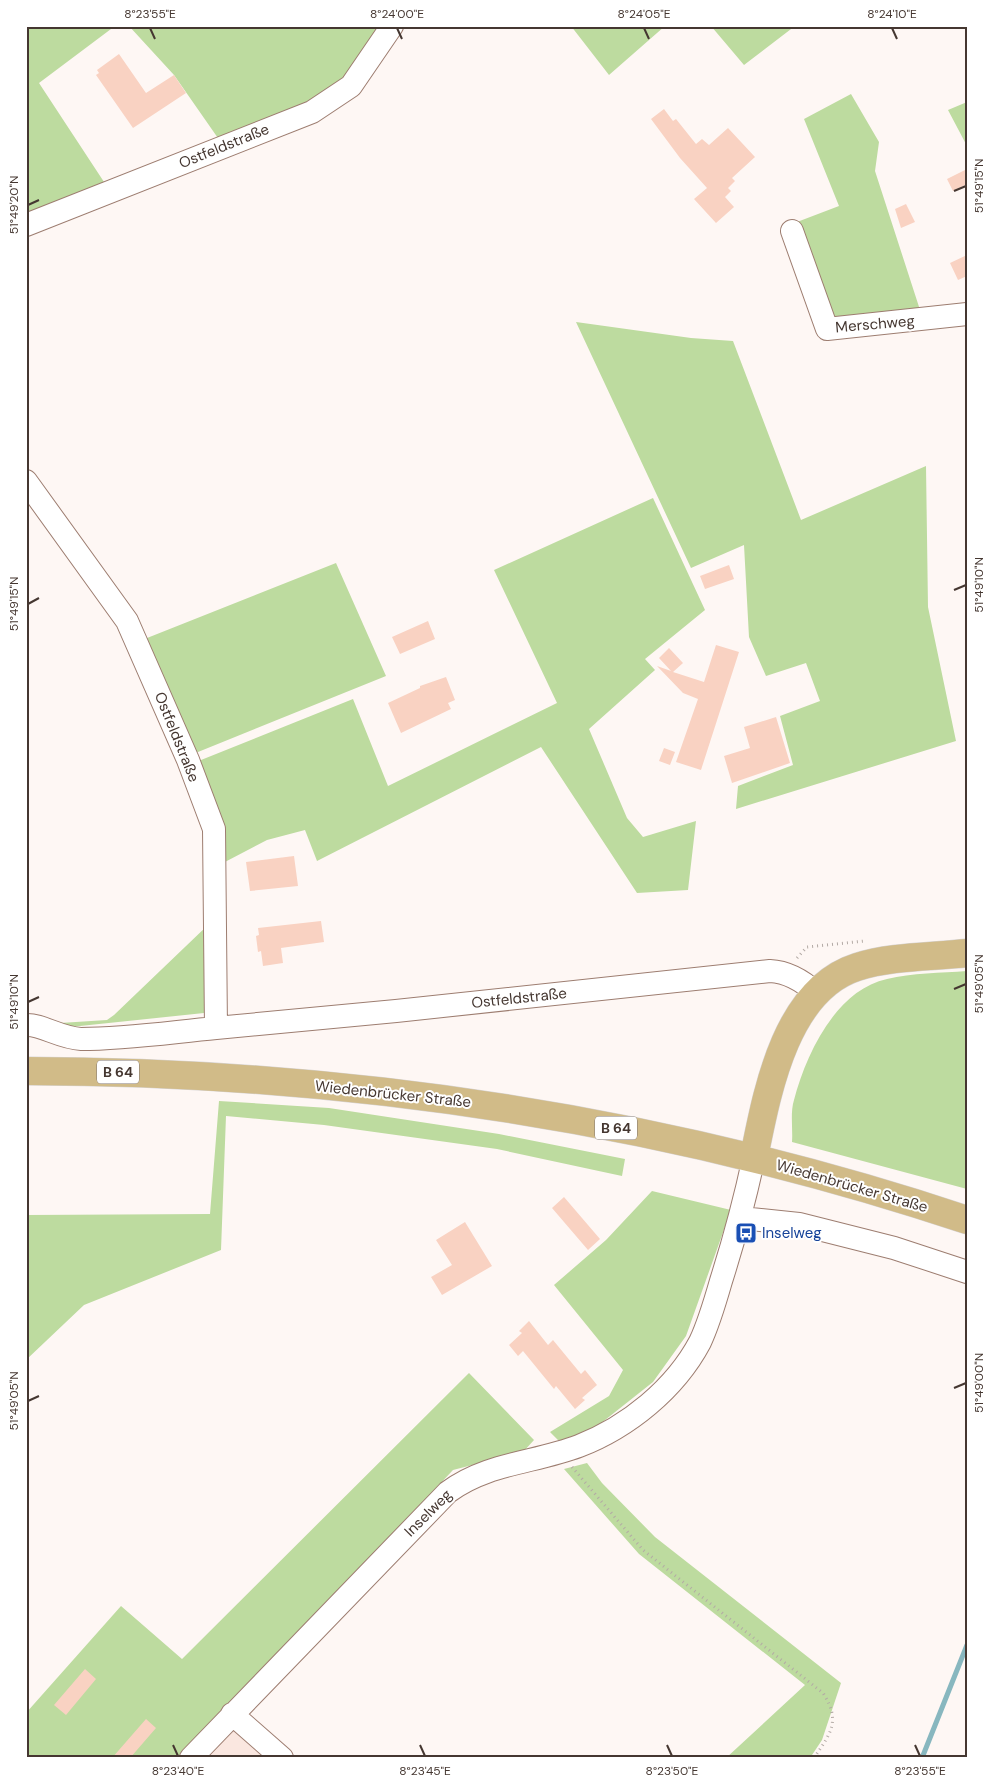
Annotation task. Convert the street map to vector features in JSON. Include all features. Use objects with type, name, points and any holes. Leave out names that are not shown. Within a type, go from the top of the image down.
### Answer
[{"type":"main road","points":[[754,1157],[762,1118],[786,1042],[799,1014],[816,993],[843,973],[862,966],[967,953]]},
{"type":"main road","name":"Wiedenbrücker Straße","points":[[26,1071],[209,1075],[477,1103],[559,1116],[754,1157],[959,1218]]},
{"type":"street","name":"Ostfeldstraße","points":[[26,225],[312,112],[351,86],[392,26]]},
{"type":"street","name":"Merschweg","points":[[792,231],[827,329],[967,314]]},
{"type":"street","name":"Ostfeldstraße","points":[[26,482],[127,621],[188,760],[214,829],[216,1028]]},
{"type":"street","name":"Ostfeldstraße","points":[[26,1025],[34,1024],[57,1035],[82,1039],[396,1011],[770,971],[781,972],[795,977],[816,993]]},
{"type":"street","name":"Inselweg","points":[[191,1758],[448,1492],[469,1478],[494,1468],[560,1453],[598,1438],[632,1417],[677,1375],[700,1342],[710,1319],[741,1218],[754,1157]]},
{"type":"street","points":[[741,1218],[799,1224],[894,1248],[967,1272]]},
{"type":"street","points":[[232,1714],[282,1758]]},
{"type":"path","points":[[560,1453],[643,1550],[823,1693],[833,1708],[833,1722],[826,1740],[814,1758]]},
{"type":"shaded area","points":[[243,1713],[294,1758],[202,1758]]},
{"type":"green space","points":[[26,26],[115,26],[39,83],[106,185],[26,217]]},
{"type":"green space","points":[[129,26],[383,26],[341,85],[309,105],[220,141],[174,75]]},
{"type":"green space","points":[[571,26],[665,26],[609,75]]},
{"type":"green space","points":[[711,26],[795,26],[744,65]]},
{"type":"green space","points":[[851,94],[879,142],[875,171],[921,313],[840,322],[827,309],[797,222],[839,206],[804,119]]},
{"type":"green space","points":[[967,102],[967,146],[948,110]]},
{"type":"green space","points":[[576,322],[691,338],[733,341],[801,520],[926,466],[928,607],[956,741],[736,809],[738,786],[793,765],[780,716],[820,701],[806,663],[766,676],[749,637],[744,545],[691,568]]},
{"type":"green space","points":[[653,498],[705,610],[645,659],[655,670],[589,729],[627,818],[643,837],[696,821],[688,890],[637,893],[541,747],[317,861],[305,830],[267,840],[223,863],[196,768],[201,760],[353,699],[388,786],[557,703],[494,570]]},
{"type":"green space","points":[[336,563],[386,676],[198,752],[189,750],[142,640]]},
{"type":"green space","points":[[209,924],[209,1008],[204,1013],[61,1028],[60,1023],[107,1020]]},
{"type":"green space","points":[[967,971],[967,1189],[792,1142],[792,1110],[799,1082],[815,1044],[838,1010],[869,985],[887,979],[916,974]]},
{"type":"green space","points":[[219,1101],[329,1108],[499,1134],[625,1159],[622,1176],[497,1149],[324,1125],[226,1116],[221,1250],[84,1305],[26,1360],[26,1215],[210,1214]]},
{"type":"green space","points":[[652,1191],[731,1210],[686,1336],[653,1382],[600,1424],[562,1444],[550,1432],[609,1396],[623,1370],[554,1285],[606,1240]]},
{"type":"green space","points":[[469,1373],[534,1440],[523,1452],[453,1470],[182,1758],[26,1758],[26,1713],[121,1606],[182,1659]]},
{"type":"green space","points":[[587,1463],[602,1483],[655,1537],[841,1683],[822,1740],[810,1758],[726,1758],[805,1685],[639,1554],[564,1469]]},
{"type":"building","points":[[119,54],[146,93],[174,75],[186,93],[133,128],[96,75],[99,73],[97,70]]},
{"type":"building","points":[[664,109],[673,121],[676,119],[696,144],[702,139],[709,145],[728,128],[755,157],[732,178],[735,181],[728,188],[731,191],[725,197],[734,207],[716,223],[694,199],[707,188],[680,158],[651,119]]},
{"type":"building","points":[[967,169],[967,184],[953,191],[947,179]]},
{"type":"building","points":[[906,204],[915,222],[901,228],[895,209]]},
{"type":"building","points":[[967,255],[967,276],[958,280],[950,263]]},
{"type":"building","points":[[729,565],[734,579],[705,589],[700,576]]},
{"type":"building","points":[[428,621],[435,639],[400,654],[392,637]]},
{"type":"building","points":[[716,645],[739,652],[701,770],[676,762],[698,699],[683,693],[657,666],[671,671],[659,658],[669,648],[683,663],[673,672],[704,682]]},
{"type":"building","points":[[446,677],[455,700],[448,703],[451,709],[401,733],[388,703],[420,688],[420,686]]},
{"type":"building","points":[[776,717],[790,763],[732,783],[724,756],[750,748],[744,727]]},
{"type":"building","points":[[664,748],[675,752],[670,765],[659,761]]},
{"type":"building","points":[[294,856],[298,886],[250,891],[246,862]]},
{"type":"building","points":[[321,921],[324,942],[281,948],[283,963],[263,966],[261,951],[258,952],[256,936],[259,935],[258,928]]},
{"type":"building","points":[[564,1197],[600,1239],[588,1250],[552,1208]]},
{"type":"building","points":[[465,1222],[492,1266],[442,1295],[431,1277],[452,1265],[436,1240]]},
{"type":"building","points":[[529,1321],[548,1345],[553,1340],[581,1374],[585,1370],[597,1385],[582,1398],[585,1400],[575,1409],[556,1386],[554,1389],[523,1351],[518,1356],[509,1345],[522,1333],[519,1331]]},
{"type":"building","points":[[85,1669],[96,1679],[66,1715],[54,1705]]},
{"type":"building","points":[[146,1719],[156,1728],[130,1758],[112,1758]]},
{"type":"waterway","points":[[922,1758],[967,1645]]},
{"type":"place","name":"Inselweg","points":[[746,1233]]}]
